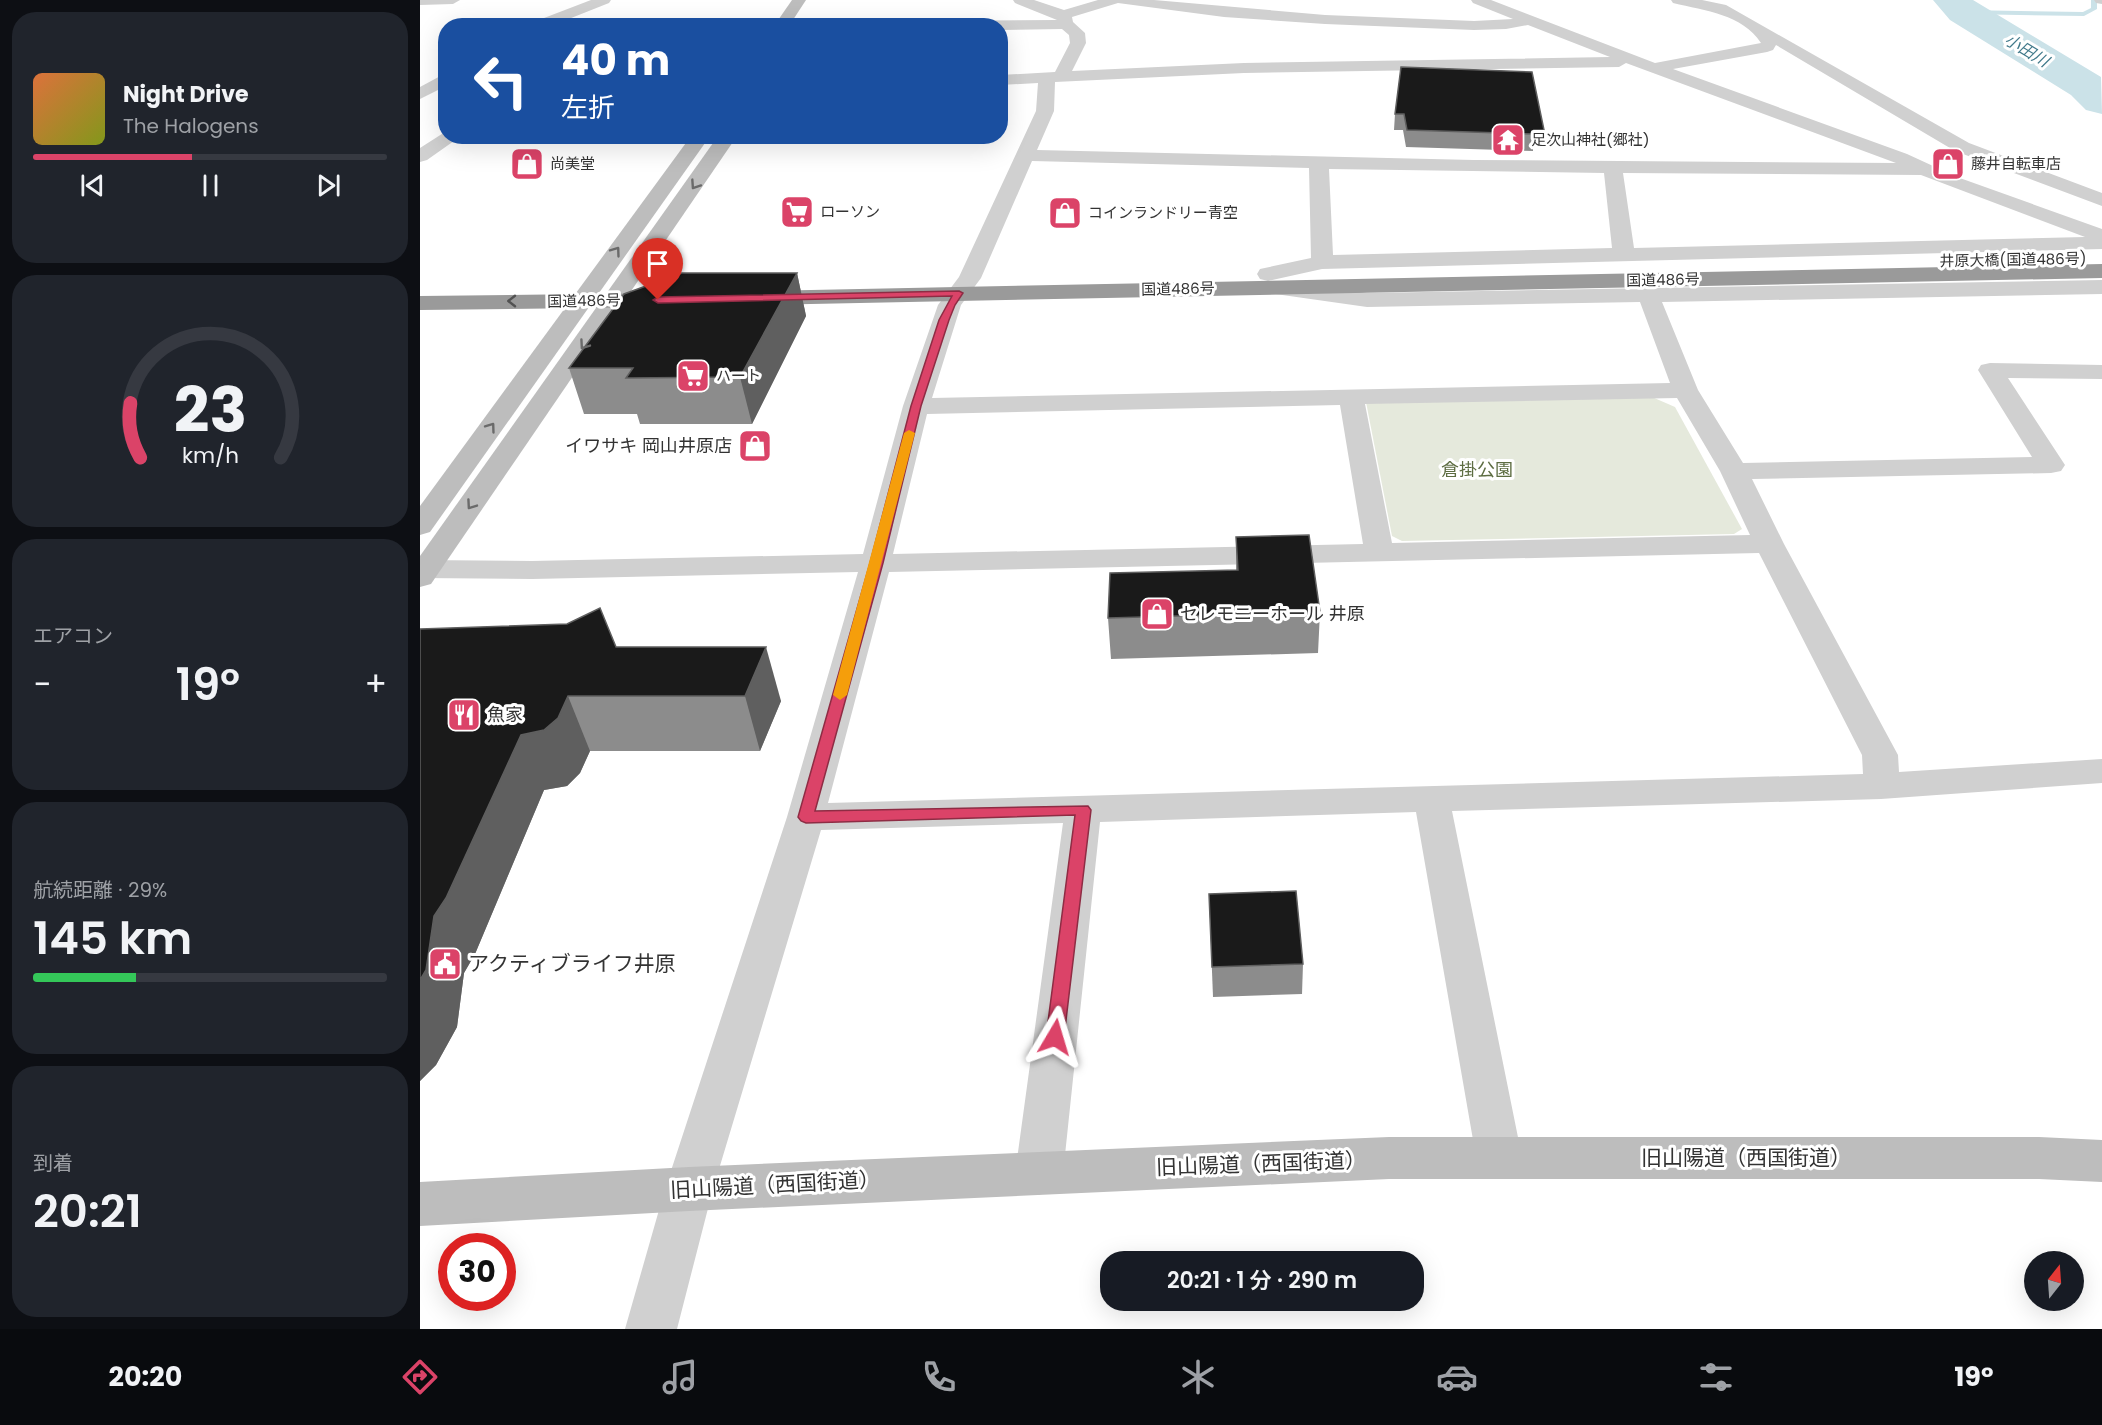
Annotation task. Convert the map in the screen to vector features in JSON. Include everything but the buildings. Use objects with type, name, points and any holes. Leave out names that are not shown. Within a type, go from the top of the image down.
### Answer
[{"type":"highway","name":"井原大橋(国道486号)","points":[[1930,268],[2102,259]]},
{"type":"highway","name":"国道486号","points":[[741,290],[1930,268]]},
{"type":"highway","name":"井原大橋(国道486号)","points":[[1930,268],[2102,271]]},
{"type":"highway","name":"国道486号","points":[[420,286],[586,292],[683,291]]},
{"type":"highway","name":"国道486号","points":[[420,303],[586,292]]},
{"type":"street","points":[[420,1],[453,0]]},
{"type":"street","points":[[557,18],[604,0]]},
{"type":"street","points":[[787,18],[799,0]]},
{"type":"street","points":[[651,1329],[689,1189],[806,817],[876,563],[916,406],[944,320],[950,305],[964,286],[1026,155],[1045,111],[1054,76],[1078,43],[1077,33],[1065,20],[1020,0]]},
{"type":"street","points":[[1008,22],[1065,20],[1113,0]]},
{"type":"street","points":[[1123,0],[1199,12],[1321,21],[1462,25],[1531,22]]},
{"type":"street","points":[[1478,0],[1531,22],[1900,158],[1922,169],[2102,236]]},
{"type":"street","points":[[1678,0],[1716,4],[1962,147],[2102,200]]},
{"type":"street","points":[[1008,79],[1244,68],[1647,65],[1767,47],[1769,44],[1763,35],[1766,33]]},
{"type":"street","points":[[420,94],[438,83]]},
{"type":"street","points":[[420,100],[438,101]]},
{"type":"street","points":[[420,156],[439,144]]},
{"type":"street","points":[[420,526],[586,292],[695,144]]},
{"type":"street","points":[[422,572],[621,292],[723,144]]},
{"type":"street","points":[[1026,155],[1319,165],[1613,169],[1922,169]]},
{"type":"street","points":[[1319,165],[1322,262]]},
{"type":"street","points":[[1613,169],[1624,255]]},
{"type":"street","points":[[1270,281],[1322,262],[2102,243]]},
{"type":"street","points":[[1270,281],[1366,300],[2102,287]]},
{"type":"street","points":[[1648,294],[1685,390],[1734,471],[1769,544],[1880,754],[1881,786]]},
{"type":"street","points":[[1734,471],[2051,465],[1990,370],[2102,372]]},
{"type":"street","points":[[916,406],[1685,390]]},
{"type":"street","points":[[1352,396],[1379,552]]},
{"type":"street","points":[[422,572],[1769,544]]},
{"type":"street","points":[[806,817],[1432,801],[1881,786],[2102,771]]},
{"type":"street","points":[[1432,801],[1499,1157]]},
{"type":"street","points":[[1039,1174],[1083,810]]},
{"type":"street","name":"旧山陽道（西国街道）","points":[[420,1204],[689,1189],[1389,1158],[2039,1158],[2102,1161]]},
{"type":"green space","name":"倉掛公園","points":[[1652,397],[1675,407],[1742,529],[1734,534],[1402,541],[1392,536],[1366,402]]},
{"type":"waterway","name":"小田川","points":[[1952,0],[1963,12],[2086,86],[2102,101]]},
{"type":"waterway","points":[[1963,12],[2084,14],[2094,9],[2094,0]]},
{"type":"slow traffic","points":[[840,695],[909,433]]},
{"type":"place","name":"足次山神社(郷社)","points":[[1508,140]]},
{"type":"place","name":"尚美堂","points":[[527,164]]},
{"type":"place","name":"藤井自転車店","points":[[1948,164]]},
{"type":"place","name":"ローソン","points":[[797,212]]},
{"type":"place","name":"コインランドリー青空","points":[[1065,213]]},
{"type":"place","name":"ハート","points":[[693,376]]},
{"type":"place","name":"イワサキ 岡山井原店","points":[[755,446]]},
{"type":"place","name":"セレモニーホール 井原","points":[[1157,614]]},
{"type":"place","name":"魚家","points":[[464,715]]},
{"type":"place","name":"アクティブライフ井原","points":[[445,964]]},
{"type":"route","points":[[658,300],[959,293],[950,305],[944,320],[916,406],[876,563],[806,817],[1083,810],[1055,1037]]}]
